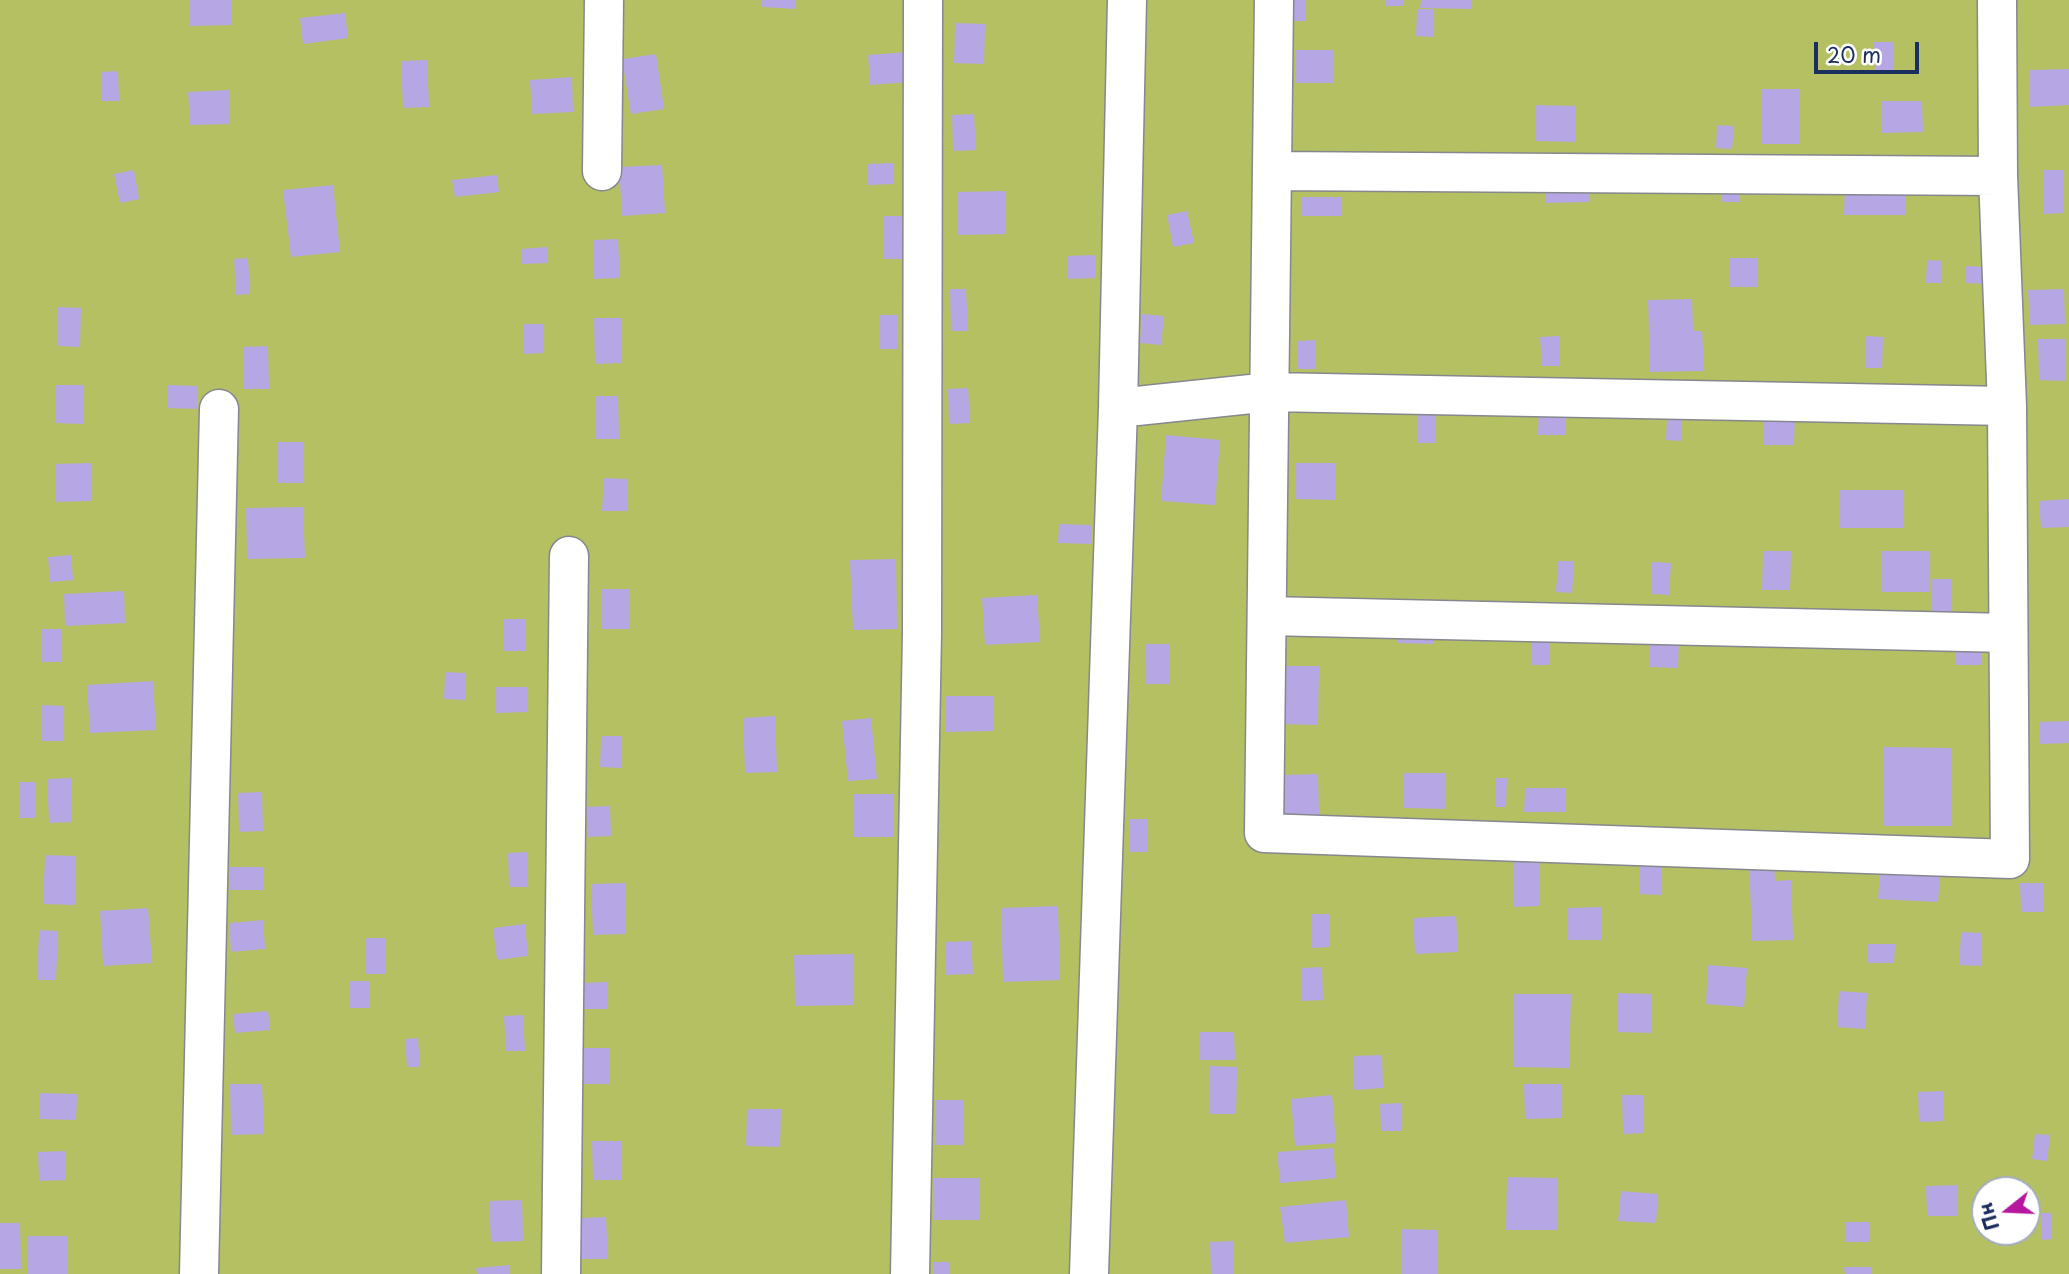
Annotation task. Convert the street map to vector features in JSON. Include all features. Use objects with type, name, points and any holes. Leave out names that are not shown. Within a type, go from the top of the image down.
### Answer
[{"type":"street","points":[[602,171],[604,0]]},
{"type":"street","points":[[910,1274],[922,633],[923,0]]},
{"type":"street","points":[[1089,1274],[1118,408],[1126,0]]},
{"type":"street","points":[[1274,0],[1264,833],[2010,859],[2007,406],[1997,176],[1997,0]]},
{"type":"street","points":[[1272,171],[1997,176]]},
{"type":"street","points":[[1118,408],[1270,392],[2007,406]]},
{"type":"street","points":[[199,1274],[219,409]]},
{"type":"street","points":[[561,1274],[569,556]]},
{"type":"street","points":[[1267,616],[2008,633]]},
{"type":"green space","points":[[0,0],[2069,0],[2069,1274],[0,1274]]},
{"type":"building","points":[[189,0],[232,0],[232,25],[190,26]]},
{"type":"building","points":[[762,0],[796,0],[796,9],[762,7]]},
{"type":"building","points":[[1289,0],[1306,0],[1306,21],[1289,21]]},
{"type":"building","points":[[1386,0],[1404,0],[1404,6],[1386,6]]},
{"type":"building","points":[[1421,0],[1472,0],[1472,9],[1420,8]]},
{"type":"building","points":[[1417,9],[1433,9],[1433,37],[1416,36]]},
{"type":"building","points":[[345,13],[348,38],[303,44],[300,18]]},
{"type":"building","points":[[955,23],[985,24],[984,64],[954,63]]},
{"type":"building","points":[[1874,42],[1893,42],[1894,72],[1875,72]]},
{"type":"building","points":[[1296,50],[1333,50],[1333,83],[1296,83]]},
{"type":"building","points":[[907,52],[910,82],[870,85],[868,55]]},
{"type":"building","points":[[656,54],[664,109],[631,114],[622,59]]},
{"type":"building","points":[[427,60],[429,107],[403,108],[401,61]]},
{"type":"building","points":[[2069,69],[2069,105],[2030,107],[2029,70]]},
{"type":"building","points":[[118,71],[119,101],[102,101],[101,72]]},
{"type":"building","points":[[572,77],[573,112],[532,114],[530,80]]},
{"type":"building","points":[[1762,89],[1799,89],[1799,144],[1762,144]]},
{"type":"building","points":[[229,90],[230,124],[190,125],[188,92]]},
{"type":"building","points":[[1881,101],[1922,101],[1923,132],[1882,133]]},
{"type":"building","points":[[1536,105],[1576,106],[1575,142],[1535,141]]},
{"type":"building","points":[[974,114],[976,150],[953,151],[952,115]]},
{"type":"building","points":[[1717,125],[1734,126],[1732,149],[1716,148]]},
{"type":"building","points":[[893,163],[893,184],[868,185],[867,164]]},
{"type":"building","points":[[662,165],[665,213],[622,216],[619,167]]},
{"type":"building","points":[[134,170],[139,199],[120,203],[114,174]]},
{"type":"building","points":[[2043,170],[2063,170],[2064,213],[2044,214]]},
{"type":"building","points":[[497,175],[499,192],[455,197],[452,180]]},
{"type":"building","points":[[1589,178],[1589,202],[1546,203],[1546,180]]},
{"type":"building","points":[[1845,178],[1906,179],[1906,215],[1844,215]]},
{"type":"building","points":[[1722,179],[1740,179],[1739,202],[1722,202]]},
{"type":"building","points":[[333,185],[340,252],[291,257],[283,190]]},
{"type":"building","points":[[1005,191],[1006,234],[958,235],[957,192]]},
{"type":"building","points":[[1302,197],[1341,197],[1341,216],[1302,216]]},
{"type":"building","points":[[1187,211],[1194,243],[1173,247],[1167,215]]},
{"type":"building","points":[[883,216],[902,216],[903,259],[883,259]]},
{"type":"building","points":[[618,239],[620,278],[594,279],[593,240]]},
{"type":"building","points":[[547,247],[548,263],[522,264],[521,249]]},
{"type":"building","points":[[1095,255],[1096,278],[1067,279],[1067,256]]},
{"type":"building","points":[[248,258],[250,294],[236,295],[234,259]]},
{"type":"building","points":[[1730,258],[1758,258],[1758,287],[1730,287]]},
{"type":"building","points":[[1927,260],[1942,261],[1941,283],[1926,283]]},
{"type":"building","points":[[1965,266],[1988,267],[1987,284],[1965,283]]},
{"type":"building","points":[[950,289],[966,289],[968,331],[951,331]]},
{"type":"building","points":[[2064,289],[2065,324],[2030,325],[2028,290]]},
{"type":"building","points":[[1692,299],[1693,331],[1702,331],[1704,371],[1650,372],[1648,300]]},
{"type":"building","points":[[58,307],[81,308],[80,347],[57,346]]},
{"type":"building","points":[[1142,314],[1164,316],[1161,345],[1140,343]]},
{"type":"building","points":[[879,315],[898,315],[897,349],[879,349]]},
{"type":"building","points":[[594,318],[621,318],[622,363],[595,364]]},
{"type":"building","points":[[523,324],[544,324],[544,353],[523,354]]},
{"type":"building","points":[[1559,336],[1560,366],[1542,366],[1540,337]]},
{"type":"building","points":[[1866,336],[1883,337],[1882,368],[1866,368]]},
{"type":"building","points":[[2038,339],[2066,339],[2066,381],[2039,380]]},
{"type":"building","points":[[1316,340],[1316,369],[1297,369],[1297,341]]},
{"type":"building","points":[[268,346],[269,389],[244,389],[243,347]]},
{"type":"building","points":[[56,385],[83,385],[83,424],[55,423]]},
{"type":"building","points":[[168,385],[198,386],[198,409],[167,408]]},
{"type":"building","points":[[968,388],[970,423],[949,424],[948,389]]},
{"type":"building","points":[[595,396],[618,396],[619,439],[595,439]]},
{"type":"building","points":[[1539,402],[1566,403],[1566,435],[1538,435]]},
{"type":"building","points":[[1668,402],[1683,403],[1681,441],[1666,440]]},
{"type":"building","points":[[1418,407],[1436,407],[1435,443],[1417,443]]},
{"type":"building","points":[[1764,416],[1795,416],[1794,445],[1764,445]]},
{"type":"building","points":[[1166,435],[1220,440],[1215,505],[1161,501]]},
{"type":"building","points":[[278,442],[304,442],[304,483],[278,483]]},
{"type":"building","points":[[91,463],[92,501],[55,502],[55,464]]},
{"type":"building","points":[[1296,463],[1336,463],[1335,500],[1296,499]]},
{"type":"building","points":[[604,478],[627,479],[627,511],[602,511]]},
{"type":"building","points":[[1840,490],[1903,490],[1903,528],[1840,528]]},
{"type":"building","points":[[2069,499],[2069,527],[2041,528],[2039,501]]},
{"type":"building","points":[[303,507],[305,558],[247,559],[246,508]]},
{"type":"building","points":[[1059,524],[1092,525],[1092,544],[1058,543]]},
{"type":"building","points":[[1763,551],[1791,551],[1790,590],[1762,590]]},
{"type":"building","points":[[1881,551],[1929,551],[1930,592],[1881,592]]},
{"type":"building","points":[[71,555],[73,580],[50,582],[48,557]]},
{"type":"building","points":[[896,559],[897,629],[853,630],[850,560]]},
{"type":"building","points":[[1558,561],[1574,561],[1572,593],[1556,592]]},
{"type":"building","points":[[1652,562],[1671,563],[1669,595],[1651,594]]},
{"type":"building","points":[[1932,579],[1952,579],[1951,613],[1931,612]]},
{"type":"building","points":[[602,589],[630,589],[630,629],[602,629]]},
{"type":"building","points":[[124,591],[125,623],[65,626],[64,594]]},
{"type":"building","points":[[1037,595],[1040,642],[985,645],[982,598]]},
{"type":"building","points":[[504,619],[526,619],[525,651],[503,651]]},
{"type":"building","points":[[1398,627],[1434,628],[1434,644],[1397,643]]},
{"type":"building","points":[[42,629],[61,629],[61,662],[41,662]]},
{"type":"building","points":[[1532,633],[1549,633],[1549,665],[1532,665]]},
{"type":"building","points":[[1650,638],[1679,639],[1678,668],[1649,667]]},
{"type":"building","points":[[1145,644],[1170,644],[1170,684],[1146,684]]},
{"type":"building","points":[[1955,647],[1982,647],[1982,665],[1955,665]]},
{"type":"building","points":[[1281,666],[1319,666],[1318,725],[1280,724]]},
{"type":"building","points":[[445,672],[466,673],[465,700],[444,699]]},
{"type":"building","points":[[153,681],[156,730],[90,733],[87,685]]},
{"type":"building","points":[[496,687],[527,687],[527,712],[496,713]]},
{"type":"building","points":[[946,696],[993,696],[994,731],[946,732]]},
{"type":"building","points":[[42,705],[63,706],[63,741],[41,741]]},
{"type":"building","points":[[775,716],[777,772],[745,773],[743,718]]},
{"type":"building","points":[[871,718],[877,779],[848,781],[842,721]]},
{"type":"building","points":[[2069,721],[2069,743],[2040,744],[2039,722]]},
{"type":"building","points":[[601,736],[622,736],[621,768],[600,767]]},
{"type":"building","points":[[1884,747],[1951,748],[1951,826],[1883,826]]},
{"type":"building","points":[[1404,773],[1446,773],[1446,809],[1403,808]]},
{"type":"building","points":[[1318,774],[1319,816],[1283,817],[1282,775]]},
{"type":"building","points":[[71,778],[72,822],[49,823],[47,779]]},
{"type":"building","points":[[1495,778],[1507,778],[1506,807],[1495,807]]},
{"type":"building","points":[[20,782],[35,782],[35,818],[20,818]]},
{"type":"building","points":[[1525,788],[1565,788],[1565,812],[1524,812]]},
{"type":"building","points":[[262,792],[263,831],[239,832],[238,793]]},
{"type":"building","points":[[854,794],[894,794],[894,837],[854,837]]},
{"type":"building","points":[[610,806],[611,836],[588,837],[586,807]]},
{"type":"building","points":[[1129,819],[1147,819],[1148,852],[1129,852]]},
{"type":"building","points":[[527,852],[528,887],[509,887],[508,853]]},
{"type":"building","points":[[45,855],[76,856],[75,905],[43,904]]},
{"type":"building","points":[[1749,856],[1774,856],[1775,881],[1791,880],[1793,940],[1752,941]]},
{"type":"building","points":[[1513,861],[1539,861],[1540,906],[1513,907]]},
{"type":"building","points":[[1639,866],[1661,866],[1661,895],[1639,894]]},
{"type":"building","points":[[230,867],[264,867],[263,890],[230,890]]},
{"type":"building","points":[[1880,872],[1940,875],[1938,902],[1878,899]]},
{"type":"building","points":[[625,883],[626,934],[593,935],[591,884]]},
{"type":"building","points":[[2020,883],[2043,883],[2044,912],[2021,912]]},
{"type":"building","points":[[1058,906],[1060,980],[1003,982],[1001,908]]},
{"type":"building","points":[[1601,907],[1601,940],[1567,940],[1567,908]]},
{"type":"building","points":[[148,908],[152,963],[103,966],[100,911]]},
{"type":"building","points":[[1311,914],[1329,914],[1330,947],[1312,948]]},
{"type":"building","points":[[1456,916],[1458,952],[1415,954],[1413,918]]},
{"type":"building","points":[[263,920],[265,949],[231,952],[229,923]]},
{"type":"building","points":[[525,924],[528,956],[497,960],[493,928]]},
{"type":"building","points":[[39,930],[58,931],[56,980],[37,980]]},
{"type":"building","points":[[1961,932],[1982,933],[1981,966],[1959,965]]},
{"type":"building","points":[[366,938],[385,938],[385,974],[366,974]]},
{"type":"building","points":[[971,941],[973,974],[946,975],[945,942]]},
{"type":"building","points":[[1867,944],[1895,944],[1894,963],[1867,963]]},
{"type":"building","points":[[853,954],[854,1005],[795,1006],[794,955]]},
{"type":"building","points":[[1708,965],[1747,968],[1744,1007],[1706,1004]]},
{"type":"building","points":[[1322,967],[1323,1000],[1302,1001],[1301,968]]},
{"type":"building","points":[[349,981],[370,981],[370,1008],[349,1008]]},
{"type":"building","points":[[607,982],[608,1009],[584,1009],[583,983]]},
{"type":"building","points":[[1839,991],[1867,993],[1865,1029],[1837,1027]]},
{"type":"building","points":[[1617,993],[1652,994],[1651,1033],[1617,1032]]},
{"type":"building","points":[[1514,994],[1571,994],[1569,1068],[1513,1067]]},
{"type":"building","points":[[268,1011],[270,1030],[235,1033],[233,1014]]},
{"type":"building","points":[[523,1015],[525,1051],[506,1051],[504,1016]]},
{"type":"building","points":[[1199,1032],[1234,1032],[1235,1060],[1199,1060]]},
{"type":"building","points":[[418,1038],[420,1067],[407,1067],[405,1039]]},
{"type":"building","points":[[581,1048],[610,1048],[610,1084],[580,1084]]},
{"type":"building","points":[[1382,1055],[1383,1088],[1354,1090],[1353,1056]]},
{"type":"building","points":[[1209,1066],[1237,1067],[1236,1114],[1209,1114]]},
{"type":"building","points":[[230,1084],[262,1084],[264,1134],[231,1135]]},
{"type":"building","points":[[1524,1084],[1561,1084],[1562,1118],[1525,1119]]},
{"type":"building","points":[[1944,1091],[1944,1121],[1919,1122],[1918,1092]]},
{"type":"building","points":[[39,1093],[77,1094],[76,1120],[39,1119]]},
{"type":"building","points":[[1332,1095],[1336,1143],[1295,1146],[1291,1099]]},
{"type":"building","points":[[1622,1095],[1643,1095],[1644,1133],[1623,1134]]},
{"type":"building","points":[[936,1100],[963,1100],[963,1145],[936,1145]]},
{"type":"building","points":[[1401,1103],[1401,1131],[1381,1131],[1380,1104]]},
{"type":"building","points":[[747,1109],[781,1109],[780,1147],[746,1146]]},
{"type":"building","points":[[2035,1134],[2050,1135],[2047,1161],[2032,1159]]},
{"type":"building","points":[[592,1141],[621,1141],[621,1180],[593,1180]]},
{"type":"building","points":[[1333,1148],[1336,1178],[1280,1183],[1277,1152]]},
{"type":"building","points":[[65,1151],[66,1180],[39,1181],[38,1152]]},
{"type":"building","points":[[1507,1177],[1557,1178],[1557,1230],[1506,1230]]},
{"type":"building","points":[[934,1178],[979,1178],[979,1220],[934,1220]]},
{"type":"building","points":[[1958,1185],[1958,1216],[1927,1216],[1926,1186]]},
{"type":"building","points":[[1621,1191],[1658,1194],[1656,1223],[1618,1221]]},
{"type":"building","points":[[522,1200],[523,1241],[491,1242],[489,1201]]},
{"type":"building","points":[[1346,1200],[1349,1237],[1285,1243],[1280,1207]]},
{"type":"building","points":[[2042,1213],[2051,1213],[2052,1239],[2042,1240]]},
{"type":"building","points":[[606,1217],[608,1259],[582,1259],[581,1218]]},
{"type":"building","points":[[1845,1222],[1869,1222],[1869,1242],[1845,1242]]},
{"type":"building","points":[[0,1223],[20,1223],[21,1269],[0,1269]]},
{"type":"building","points":[[1401,1229],[1438,1230],[1437,1274],[1401,1274]]},
{"type":"building","points":[[28,1236],[67,1236],[67,1274],[28,1274]]},
{"type":"building","points":[[1233,1241],[1234,1274],[1211,1274],[1210,1242]]},
{"type":"building","points":[[934,1262],[949,1262],[949,1274],[933,1274]]},
{"type":"building","points":[[509,1265],[510,1274],[477,1274],[476,1268]]},
{"type":"building","points":[[1844,1267],[1872,1267],[1872,1274],[1845,1274]]}]
